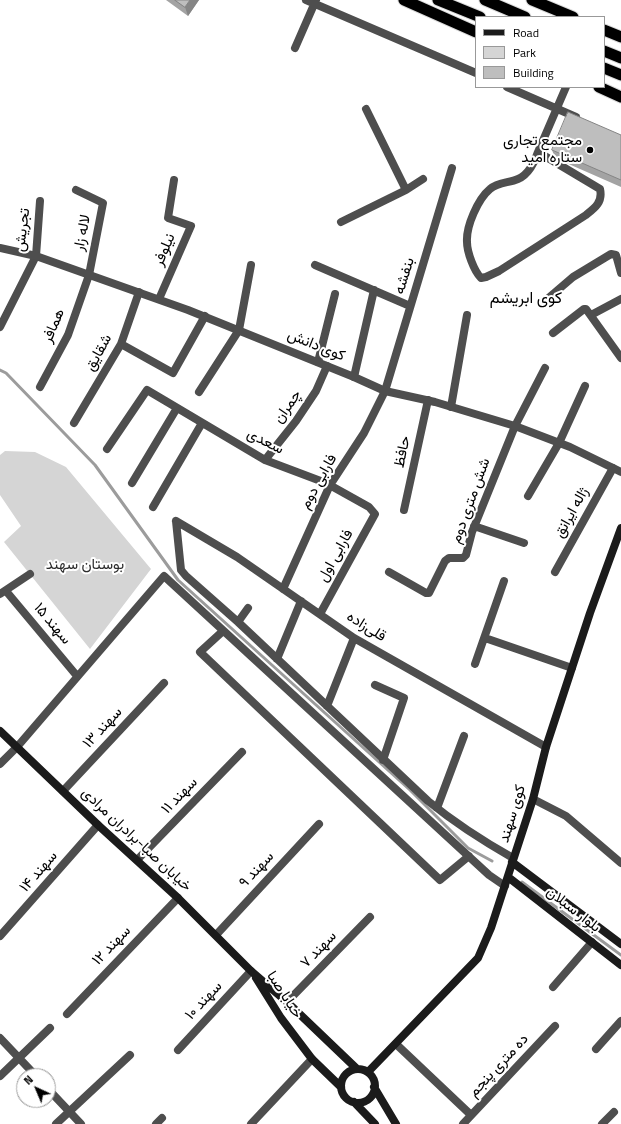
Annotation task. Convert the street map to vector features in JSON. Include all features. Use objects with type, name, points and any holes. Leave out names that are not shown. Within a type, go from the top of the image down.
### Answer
[{"type":"highway","points":[[404,0],[475,32]]},
{"type":"highway","points":[[438,0],[478,16]]},
{"type":"highway","points":[[485,0],[523,16]]},
{"type":"highway","points":[[532,0],[571,16]]},
{"type":"highway","points":[[605,30],[621,37]]},
{"type":"highway","points":[[605,51],[621,58]]},
{"type":"highway","points":[[605,68],[621,75]]},
{"type":"highway","points":[[601,88],[621,97]]},
{"type":"main road","name":"کوی سهند","points":[[368,1072],[478,958],[491,928],[533,800],[546,748],[572,668],[621,528]]},
{"type":"main road","name":"خیابان صبا-برادران مرادی","points":[[0,731],[98,825],[178,898],[251,971]]},
{"type":"main road","name":"بلوار سبلان","points":[[513,860],[621,944]]},
{"type":"main road","name":"بلوار سبلان","points":[[506,882],[592,942],[621,965]]},
{"type":"main road","name":"خیابا صبا","points":[[251,971],[287,1002],[357,1069]]},
{"type":"main road","name":"خیابا صبا","points":[[251,971],[281,1018],[312,1059],[341,1087]]},
{"type":"main road","points":[[354,1102],[360,1102],[370,1097],[373,1093],[374,1087],[372,1076],[363,1070],[357,1069],[347,1073],[341,1082],[341,1087],[345,1097],[354,1102],[375,1124]]},
{"type":"main road","points":[[374,1087],[396,1124]]},
{"type":"street","points":[[306,0],[315,2],[475,73]]},
{"type":"street","points":[[295,48],[315,2]]},
{"type":"street","points":[[509,88],[585,121]]},
{"type":"street","points":[[538,152],[600,189],[600,201],[594,209],[586,215],[499,271],[481,278],[477,274],[472,262],[467,242],[469,228],[476,207],[490,188],[503,182],[518,179],[524,175],[533,164],[538,152],[557,109],[566,88]]},
{"type":"street","points":[[366,109],[406,190]]},
{"type":"street","name":"بنفشه","points":[[385,391],[452,168]]},
{"type":"street","points":[[341,222],[406,190],[423,179]]},
{"type":"street","name":"نیلوفر","points":[[159,299],[191,226],[168,218],[174,180]]},
{"type":"street","name":"لاله زار","points":[[76,190],[103,203],[89,275]]},
{"type":"street","name":"تجریش","points":[[0,327],[36,256],[40,201]]},
{"type":"street","name":"کوی دانش","points":[[0,248],[36,256],[205,316],[354,376],[385,391],[451,406],[515,426],[559,443],[621,472]]},
{"type":"street","points":[[545,301],[573,277],[611,254],[616,255],[621,273]]},
{"type":"street","points":[[199,392],[239,330],[251,265]]},
{"type":"street","points":[[314,265],[410,306]]},
{"type":"street","name":"همافر","points":[[40,386],[68,335],[89,275]]},
{"type":"street","points":[[354,376],[374,290]]},
{"type":"street","name":"شقایق","points":[[74,423],[121,344],[139,292]]},
{"type":"street","points":[[318,362],[335,294]]},
{"type":"street","points":[[591,316],[621,299]]},
{"type":"street","points":[[553,333],[584,309],[587,310],[621,358]]},
{"type":"street","points":[[451,406],[467,315]]},
{"type":"street","points":[[121,344],[173,373],[205,316]]},
{"type":"street","name":"چمران","points":[[265,460],[296,421],[316,391],[327,366]]},
{"type":"street","name":"شش متری دوم","points":[[389,572],[426,593],[429,593],[445,561],[449,558],[463,558],[466,555],[474,526],[515,426],[545,368]]},
{"type":"street","points":[[528,496],[559,443],[585,386]]},
{"type":"street","name":"سعدی","points":[[107,449],[147,390],[265,460],[330,485],[370,507],[373,511]]},
{"type":"street","name":"فارابی دوم","points":[[283,589],[330,485],[364,434],[385,391]]},
{"type":"street","name":"حافظ","points":[[404,510],[428,400]]},
{"type":"street","points":[[132,483],[177,408]]},
{"type":"street","points":[[153,508],[202,423]]},
{"type":"street","name":"ژاله ایرانق","points":[[555,572],[613,468]]},
{"type":"street","name":"فارابی اول","points":[[320,614],[374,514],[373,511]]},
{"type":"street","name":"قلی‌زاده","points":[[238,622],[181,570],[176,521],[238,557],[354,638],[546,748]]},
{"type":"street","points":[[474,526],[524,543]]},
{"type":"street","points":[[3,592],[30,574]]},
{"type":"street","points":[[0,764],[164,576],[489,875],[506,882]]},
{"type":"street","points":[[475,664],[504,581]]},
{"type":"street","name":"سهند ۱۵","points":[[3,592],[77,676]]},
{"type":"street","points":[[277,659],[301,601]]},
{"type":"street","points":[[248,608],[238,622],[437,808],[466,830],[513,860]]},
{"type":"street","points":[[224,631],[200,652],[440,880],[468,856]]},
{"type":"street","points":[[327,706],[354,638]]},
{"type":"street","points":[[485,638],[572,668]]},
{"type":"street","name":"سهند ۱۳","points":[[63,791],[164,683]]},
{"type":"street","points":[[376,685],[404,698],[384,760]]},
{"type":"street","points":[[437,808],[464,736]]},
{"type":"street","name":"سهند ۱۱","points":[[137,860],[242,752]]},
{"type":"street","points":[[533,800],[566,816],[621,863]]},
{"type":"street","name":"سهند ۹","points":[[216,935],[319,824]]},
{"type":"street","name":"سهند ۱۴","points":[[0,936],[98,825]]},
{"type":"street","name":"سهند ۱۲","points":[[67,1014],[178,898]]},
{"type":"street","name":"سهند ۷","points":[[287,1002],[370,917]]},
{"type":"street","points":[[553,986],[592,942]]},
{"type":"street","name":"سهند ۱۰","points":[[178,1050],[251,971]]},
{"type":"street","points":[[596,1049],[621,1021]]},
{"type":"street","name":"ده متری پنجم","points":[[463,1124],[555,1026]]},
{"type":"street","points":[[0,1076],[50,1028]]},
{"type":"street","points":[[0,1038],[28,1068]]},
{"type":"street","points":[[396,1044],[471,1116]]},
{"type":"street","points":[[56,1124],[130,1055]]},
{"type":"street","points":[[251,1124],[312,1059]]},
{"type":"street","points":[[56,1097],[81,1124]]},
{"type":"street","points":[[602,1124],[614,1112]]},
{"type":"street","points":[[156,1124],[162,1118]]},
{"type":"green space","name":"بوستان سهند","points":[[5,451],[35,452],[66,467],[151,569],[90,649],[4,542],[21,526],[0,495],[0,455]]},
{"type":"building","points":[[175,0],[190,0],[185,7]]},
{"type":"building","name":"مجتمع تجاری ستاره امید","points":[[568,112],[621,135],[621,180],[552,150]]},
{"type":"waterway","points":[[0,370],[6,373],[95,465],[178,580],[410,790],[468,848],[492,861]]},
{"type":"waterway","points":[[522,882],[621,955]]},
{"type":"place","name":"مجتمع تجاری ستاره امید","points":[[590,150]]},
{"type":"district","name":"کوی ابریشم","points":[[526,299]]}]
